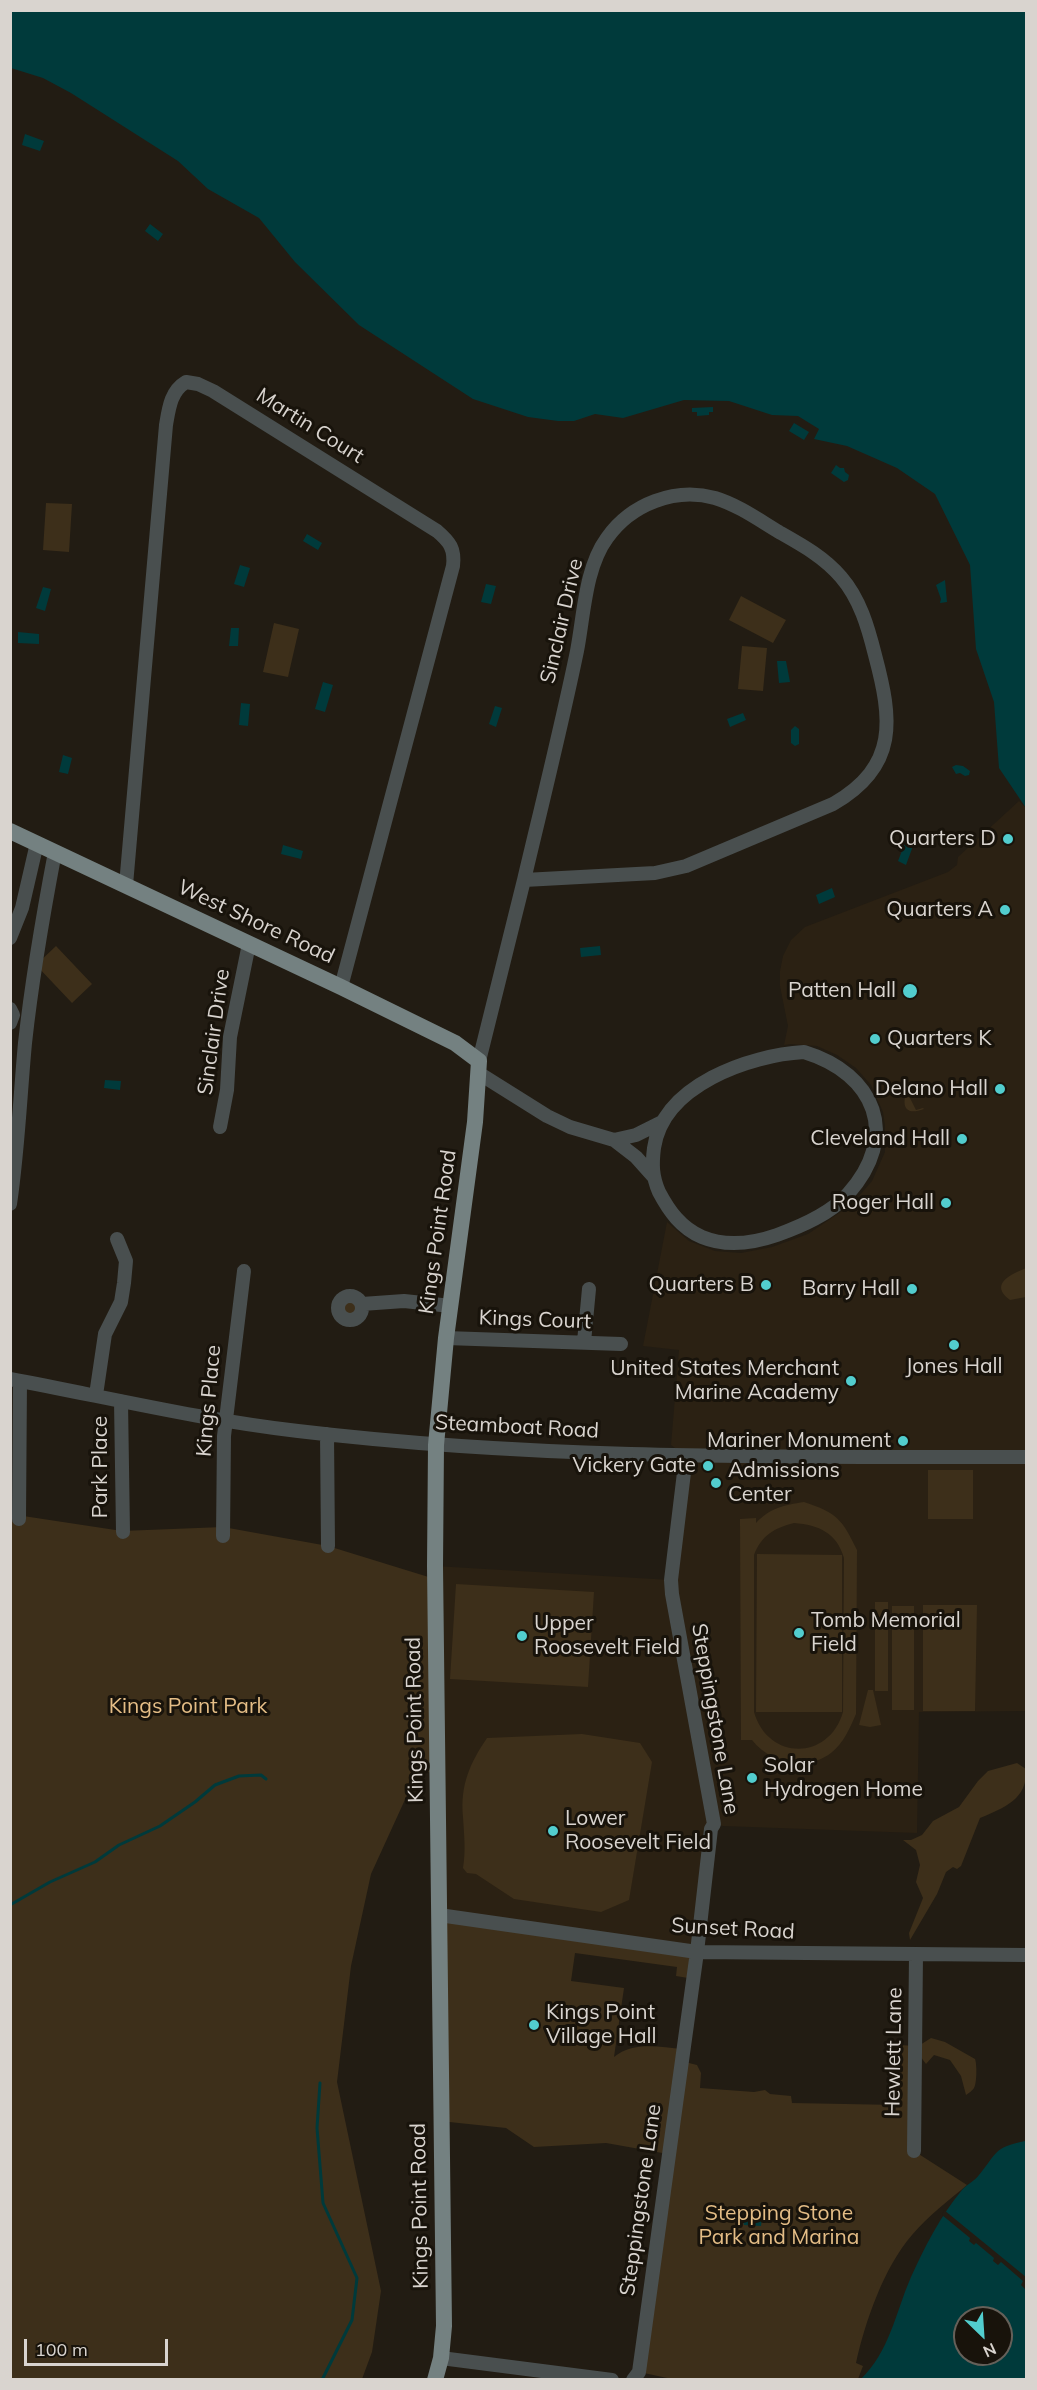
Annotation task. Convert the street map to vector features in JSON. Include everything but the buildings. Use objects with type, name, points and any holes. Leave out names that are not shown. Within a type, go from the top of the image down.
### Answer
[{"type":"main road","name":"West Shore Road","points":[[10,831],[455,1043],[480,1067]]},
{"type":"main road","name":"Kings Point Road","points":[[435,2379],[441,2358],[444,2326],[435,1566],[436,1445],[446,1338],[480,1067]]},
{"type":"street","name":"Martin Court","points":[[126,885],[166,425],[177,387],[186,382],[198,384],[213,391],[437,531],[450,542],[454,554],[448,586],[341,987]]},
{"type":"street","name":"Sinclair Drive","points":[[480,1067],[524,880],[563,718],[591,577],[607,538],[624,520],[642,507],[661,499],[682,495],[714,498],[744,510],[814,552],[831,565],[851,590],[865,618],[885,692],[888,715],[884,744],[878,762],[866,779],[850,794],[833,804],[686,866],[643,874],[524,880]]},
{"type":"street","points":[[10,938],[22,908],[36,843]]},
{"type":"street","points":[[10,1204],[18,1148],[26,1042],[38,942],[55,852]]},
{"type":"street","name":"Sinclair Drive","points":[[220,1127],[227,1090],[230,1036],[249,944]]},
{"type":"street","points":[[10,1009],[13,1015],[10,1023]]},
{"type":"street","points":[[480,1067],[547,1116],[570,1127],[614,1140],[636,1157],[652,1176],[667,1207],[678,1222],[694,1233],[718,1242],[750,1242],[766,1239],[801,1227],[832,1208],[847,1195],[867,1168],[874,1149],[876,1128],[873,1112],[863,1089],[842,1068],[826,1058],[804,1052],[764,1057],[721,1073],[680,1101],[656,1133],[652,1176]]},
{"type":"street","points":[[614,1140],[636,1136],[662,1122]]},
{"type":"street","points":[[96,1395],[105,1334],[120,1302],[125,1275],[126,1261],[117,1239]]},
{"type":"street","name":"Kings Place","points":[[223,1536],[223,1448],[244,1271]]},
{"type":"street","points":[[584,1342],[589,1289]]},
{"type":"street","points":[[362,1304],[397,1301],[451,1306]]},
{"type":"street","name":"Kings Court","points":[[446,1338],[621,1344]]},
{"type":"street","points":[[15,1380],[19,1519]]},
{"type":"street","name":"Steamboat Road","points":[[15,1380],[226,1420],[327,1434],[436,1445],[686,1456],[1026,1457]]},
{"type":"street","name":"Park Place","points":[[122,1401],[123,1532]]},
{"type":"street","points":[[327,1434],[328,1546]]},
{"type":"street","name":"Steppingstone Lane","points":[[633,2379],[639,2372],[697,1952],[711,1830],[714,1824],[672,1594],[671,1580],[686,1456]]},
{"type":"street","name":"Sunset Road","points":[[439,1915],[697,1952],[1026,1955]]},
{"type":"street","name":"Hewlett Lane","points":[[914,2151],[916,1955]]},
{"type":"street","points":[[441,2358],[612,2379]]},
{"type":"shaded area","name":"United States Merchant Marine Academy","points":[[1019,801],[1026,808],[1026,1711],[919,1712],[917,1833],[714,1824],[697,1952],[440,1915],[435,1566],[671,1580],[686,1456],[671,1445],[679,1350],[643,1346],[667,1222],[689,1241],[715,1251],[741,1253],[772,1247],[808,1234],[851,1205],[872,1181],[885,1152],[883,1112],[871,1085],[856,1068],[837,1055],[817,1046],[784,1045],[788,1026],[780,986],[783,956],[791,940],[805,927],[948,872],[957,865],[958,857]]},
{"type":"green space","points":[[46,503],[72,504],[69,552],[43,550]]},
{"type":"green space","points":[[741,596],[786,620],[773,643],[729,620]]},
{"type":"green space","points":[[274,623],[299,629],[288,677],[263,672]]},
{"type":"green space","points":[[742,646],[767,648],[763,691],[738,689]]},
{"type":"green space","points":[[56,946],[92,984],[72,1003],[36,965]]},
{"type":"green space","points":[[910,1084],[914,1089],[907,1092],[916,1110],[924,1109],[911,1111],[905,1106],[905,1096]]},
{"type":"green space","points":[[1026,1268],[1026,1297],[1010,1300],[1001,1289],[1002,1284],[1009,1277]]},
{"type":"green space","points":[[350,1299],[356,1302],[359,1308],[356,1314],[350,1317],[344,1314],[341,1308],[344,1302]]},
{"type":"green space","points":[[928,1470],[973,1470],[973,1519],[928,1519]]},
{"type":"green space","points":[[804,1502],[837,1518],[857,1550],[856,1714],[846,1735],[831,1753],[821,1759],[800,1763],[778,1759],[768,1754],[752,1740],[741,1740],[740,1519],[756,1518],[756,1523],[772,1511]],"holes":[[[794,1523],[819,1528],[832,1536],[844,1558],[843,1712],[836,1728],[825,1740],[798,1749],[772,1740],[761,1728],[754,1712],[754,1555],[764,1538],[774,1530]]]},
{"type":"green space","name":"Kings Point Park","points":[[10,1514],[122,1531],[223,1527],[328,1546],[435,1579],[438,1775],[419,1769],[371,1874],[351,1966],[337,2082],[381,2291],[372,2352],[362,2379],[11,2379]]},
{"type":"green space","name":"Tomb Memorial Field","points":[[757,1554],[842,1555],[842,1712],[756,1712]]},
{"type":"green space","name":"Upper Roosevelt Field","points":[[456,1584],[594,1592],[588,1687],[450,1679]]},
{"type":"green space","points":[[875,1602],[888,1602],[888,1691],[875,1691]]},
{"type":"green space","points":[[923,1605],[977,1605],[975,1711],[923,1711]]},
{"type":"green space","points":[[892,1606],[914,1606],[914,1710],[892,1710]]},
{"type":"green space","points":[[868,1690],[873,1690],[881,1725],[870,1727],[859,1725]]},
{"type":"green space","name":"Lower Roosevelt Field","points":[[582,1734],[640,1743],[652,1762],[629,1900],[601,1912],[514,1899],[476,1874],[467,1873],[463,1868],[465,1849],[463,1795],[471,1766],[487,1738]]},
{"type":"green space","points":[[1017,1763],[1026,1769],[1026,1779],[1019,1795],[1006,1806],[980,1818],[961,1866],[957,1869],[953,1867],[946,1872],[937,1894],[910,1940],[909,1933],[923,1898],[916,1882],[920,1865],[916,1850],[903,1840],[911,1840],[922,1835],[933,1821],[959,1807],[988,1771]]},
{"type":"green space","points":[[827,1784],[831,1796],[819,1799],[816,1797],[816,1790]]},
{"type":"green space","name":"Stepping Stone Park and Marina","points":[[440,1915],[697,1952],[688,1978],[676,1976],[677,1967],[575,1953],[571,1981],[624,1988],[614,2057],[621,2052],[638,2047],[683,2049],[681,2061],[697,2065],[701,2073],[700,2088],[754,2092],[765,2090],[770,2094],[791,2096],[792,2103],[898,2105],[900,2045],[915,2046],[914,2151],[967,2185],[918,2228],[902,2248],[884,2279],[865,2330],[856,2363],[863,2366],[858,2379],[672,2379],[639,2372],[668,2154],[606,2143],[534,2147],[506,2128],[440,2121]]},
{"type":"green space","points":[[931,2038],[945,2042],[975,2059],[975,2086],[966,2095],[961,2076],[950,2060],[934,2055],[926,2064],[920,2056],[920,2045]]},
{"type":"water","points":[[10,11],[1026,11],[1026,808],[999,768],[994,702],[976,649],[970,565],[935,494],[897,468],[847,446],[814,439],[819,429],[798,416],[772,415],[729,401],[684,400],[623,418],[595,414],[574,421],[558,421],[528,417],[473,399],[359,325],[295,262],[259,218],[208,189],[178,161],[71,93],[43,78],[11,68]]},
{"type":"water","points":[[25,134],[44,141],[40,151],[22,145]]},
{"type":"water","points":[[150,224],[163,234],[158,241],[145,231]]},
{"type":"water","points":[[713,407],[713,412],[709,412],[709,415],[697,416],[697,412],[692,412],[692,408]]},
{"type":"water","points":[[794,423],[809,432],[804,440],[789,431]]},
{"type":"water","points":[[836,465],[844,468],[849,475],[848,480],[844,482],[831,473]]},
{"type":"water","points":[[307,534],[322,543],[318,550],[303,541]]},
{"type":"water","points":[[240,565],[250,568],[244,587],[234,584]]},
{"type":"water","points":[[945,580],[947,602],[940,603],[941,599],[936,585]]},
{"type":"water","points":[[486,584],[496,586],[491,604],[481,602]]},
{"type":"water","points":[[43,587],[51,589],[45,611],[36,608]]},
{"type":"water","points":[[231,628],[239,628],[238,646],[229,646]]},
{"type":"water","points":[[18,632],[39,634],[39,644],[18,643]]},
{"type":"water","points":[[777,661],[786,661],[790,682],[779,683]]},
{"type":"water","points":[[323,682],[333,685],[325,712],[315,709]]},
{"type":"water","points":[[241,703],[250,704],[248,726],[239,725]]},
{"type":"water","points":[[495,706],[502,708],[496,727],[489,724]]},
{"type":"water","points":[[743,713],[746,720],[730,727],[727,719]]},
{"type":"water","points":[[795,726],[799,729],[799,744],[795,746],[791,743],[791,730]]},
{"type":"water","points":[[63,755],[72,758],[68,774],[59,772]]},
{"type":"water","points":[[963,766],[970,771],[969,775],[956,774],[952,767]]},
{"type":"water","points":[[905,843],[913,846],[906,865],[898,861]]},
{"type":"water","points":[[283,845],[303,851],[301,859],[281,854]]},
{"type":"water","points":[[832,888],[835,897],[819,904],[816,895]]},
{"type":"water","points":[[600,946],[601,955],[581,957],[580,948]]},
{"type":"water","points":[[105,1080],[121,1081],[120,1090],[104,1088]]},
{"type":"water","points":[[1025,2141],[1026,2379],[860,2380],[870,2369],[885,2344],[916,2266],[947,2210],[997,2152],[1007,2146]]},
{"type":"water","points":[[749,2213],[762,2219],[761,2226],[744,2225],[742,2217]]},
{"type":"pier","points":[[944,2210],[1026,2277],[1026,2290],[1021,2285],[1023,2281],[1001,2262],[998,2265],[993,2261],[994,2258],[976,2243],[974,2245],[969,2241],[970,2238],[942,2215]]},
{"type":"waterway","points":[[10,1905],[50,1882],[95,1862],[119,1845],[160,1826],[215,1785],[239,1776],[261,1775],[266,1779]]},
{"type":"waterway","points":[[320,2083],[317,2128],[323,2203],[357,2278],[352,2320],[322,2380]]},
{"type":"place","name":"Quarters D","points":[[1008,839]]},
{"type":"place","name":"Quarters A","points":[[1005,910]]},
{"type":"place","name":"Patten Hall","points":[[910,991]]},
{"type":"place","name":"Quarters K","points":[[875,1039]]},
{"type":"place","name":"Delano Hall","points":[[1000,1089]]},
{"type":"place","name":"Cleveland Hall","points":[[962,1139]]},
{"type":"place","name":"Roger Hall","points":[[946,1203]]},
{"type":"place","name":"Quarters B","points":[[766,1285]]},
{"type":"place","name":"Barry Hall","points":[[912,1289]]},
{"type":"place","name":"Jones Hall","points":[[954,1345]]},
{"type":"place","name":"United States Merchant Marine Academy","points":[[851,1381]]},
{"type":"place","name":"Mariner Monument","points":[[903,1441]]},
{"type":"place","name":"Vickery Gate","points":[[708,1466]]},
{"type":"place","name":"Admissions Center","points":[[716,1483]]},
{"type":"place","name":"Tomb Memorial Field","points":[[799,1633]]},
{"type":"place","name":"Upper Roosevelt Field","points":[[522,1636]]},
{"type":"place","name":"Solar Hydrogen Home","points":[[752,1778]]},
{"type":"place","name":"Lower Roosevelt Field","points":[[553,1831]]},
{"type":"place","name":"Kings Point Village Hall","points":[[534,2025]]}]
